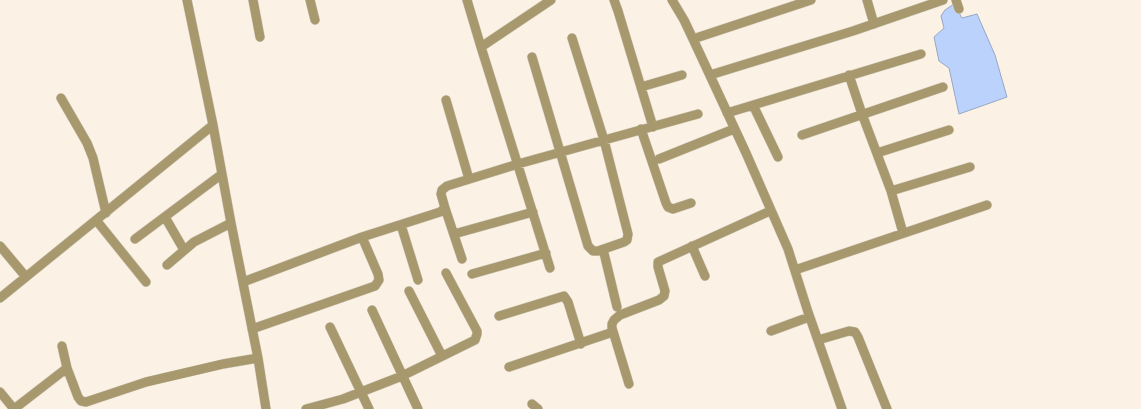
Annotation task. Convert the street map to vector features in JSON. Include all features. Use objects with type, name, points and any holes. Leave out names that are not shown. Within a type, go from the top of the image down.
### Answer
[{"type":"street","points":[[188,0],[258,358],[266,409]]},
{"type":"street","points":[[253,0],[260,37]]},
{"type":"street","points":[[310,0],[314,20]]},
{"type":"street","points":[[467,0],[550,268]]},
{"type":"street","points":[[481,47],[551,0]]},
{"type":"street","points":[[614,0],[652,127]]},
{"type":"street","points":[[672,0],[680,12],[710,75],[788,249],[809,317],[842,409]]},
{"type":"street","points":[[693,39],[811,0]]},
{"type":"street","points":[[867,0],[874,24]]},
{"type":"street","points":[[710,75],[874,24],[943,0]]},
{"type":"street","points":[[532,57],[588,246],[593,251],[624,242],[627,240],[628,234],[604,140],[572,38]]},
{"type":"street","points":[[727,113],[921,54]]},
{"type":"street","points":[[641,87],[682,75]]},
{"type":"street","points":[[849,75],[891,191],[903,233]]},
{"type":"street","points":[[802,135],[943,87]]},
{"type":"street","points":[[61,98],[90,150],[106,212]]},
{"type":"street","points":[[446,100],[470,179]]},
{"type":"street","points":[[753,105],[778,157]]},
{"type":"street","points":[[462,259],[441,194],[444,188],[518,164],[698,114]]},
{"type":"street","points":[[0,298],[213,125]]},
{"type":"street","points":[[660,159],[734,129]]},
{"type":"street","points":[[642,130],[668,207],[673,209],[691,203]]},
{"type":"street","points":[[877,153],[949,130]]},
{"type":"street","points":[[891,191],[970,167]]},
{"type":"street","points":[[135,239],[222,174]]},
{"type":"street","points":[[795,270],[987,205]]},
{"type":"street","points":[[243,282],[362,237],[440,212],[445,208]]},
{"type":"street","points":[[629,384],[613,332],[612,324],[617,317],[659,300],[664,296],[658,262],[770,211]]},
{"type":"street","points":[[454,234],[533,212]]},
{"type":"street","points":[[165,217],[184,250]]},
{"type":"street","points":[[96,220],[146,282]]},
{"type":"street","points":[[167,265],[194,242],[231,223]]},
{"type":"street","points":[[401,225],[418,280]]},
{"type":"street","points":[[252,330],[376,286],[379,280],[378,274],[362,237]]},
{"type":"street","points":[[0,246],[26,277]]},
{"type":"street","points":[[692,246],[705,276]]},
{"type":"street","points":[[603,249],[617,307]]},
{"type":"street","points":[[472,274],[546,253]]},
{"type":"street","points":[[306,409],[361,392],[402,376],[471,342],[477,337],[478,334],[446,273]]},
{"type":"street","points":[[409,291],[442,356]]},
{"type":"street","points":[[500,316],[564,296],[568,302],[580,344]]},
{"type":"street","points":[[372,310],[418,409]]},
{"type":"street","points":[[771,331],[809,317]]},
{"type":"street","points":[[330,327],[369,409]]},
{"type":"street","points":[[818,340],[849,331],[855,332],[886,409]]},
{"type":"street","points":[[510,367],[613,332]]},
{"type":"street","points":[[62,346],[67,368],[79,399],[86,402],[146,382],[223,364],[258,358]]},
{"type":"street","points":[[0,392],[14,409],[67,368]]},
{"type":"water","points":[[954,4],[962,18],[977,14],[995,55],[1007,97],[959,114],[949,68],[939,61],[934,37],[944,28],[941,16],[945,10]]}]
